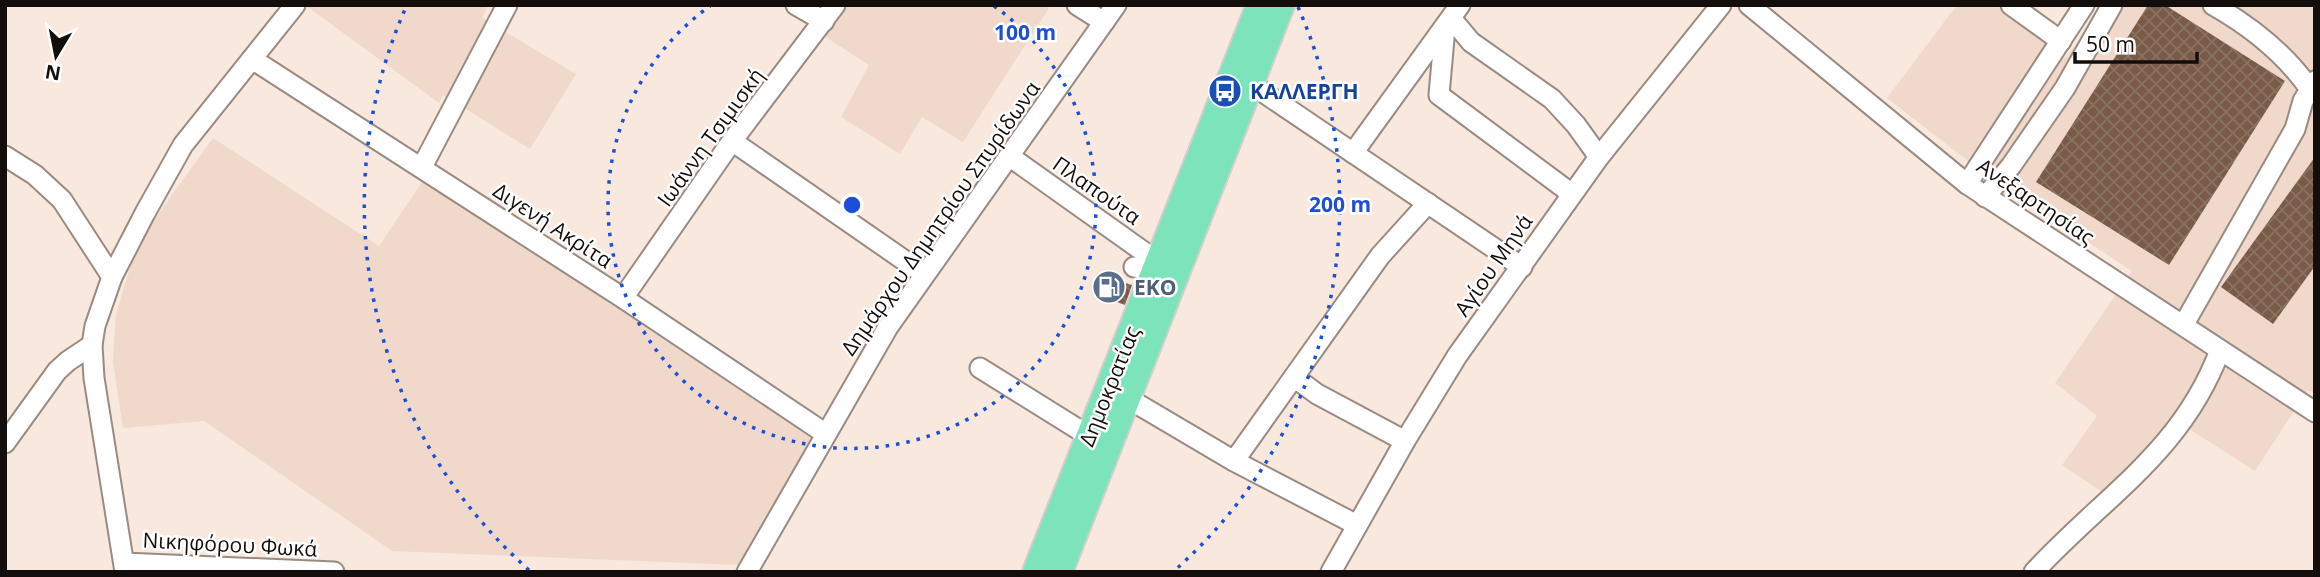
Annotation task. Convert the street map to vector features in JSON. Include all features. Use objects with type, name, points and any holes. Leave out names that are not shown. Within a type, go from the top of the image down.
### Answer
[{"type":"main road","name":"Δημοκρατίας","points":[[1035,572],[1089,436],[1124,322],[1259,5]]},
{"type":"main road","name":"Δημοκρατίας","points":[[1060,572],[1282,5]]},
{"type":"street","points":[[125,567],[94,378],[92,345],[95,326],[112,277],[183,145],[295,5]]},
{"type":"street","points":[[422,167],[507,5]]},
{"type":"street","points":[[796,5],[830,13]]},
{"type":"street","points":[[1077,5],[1104,22]]},
{"type":"street","name":"Δημάρχου Δημητρίου Σπυρίδωνα","points":[[747,572],[888,327],[1116,5]]},
{"type":"street","name":"Αγίου Μηνά","points":[[1331,572],[1457,356],[1599,158],[1721,5]]},
{"type":"street","name":"Ανεξαρτησίας","points":[[1749,5],[1967,184],[2315,412]]},
{"type":"street","points":[[2011,5],[2061,41]]},
{"type":"street","points":[[1967,184],[2084,5]]},
{"type":"street","points":[[1986,197],[2011,166],[2064,88],[2112,5]]},
{"type":"street","points":[[2184,324],[2295,128],[2303,101],[2312,84],[2261,38],[2213,5]]},
{"type":"street","name":"Ιωάννη Τσιμισκή","points":[[623,298],[732,141],[830,13]]},
{"type":"street","points":[[1353,153],[1452,17]]},
{"type":"street","points":[[1452,17],[1471,42],[1552,99],[1576,125],[1599,158]]},
{"type":"street","points":[[1452,17],[1439,95],[1572,194]]},
{"type":"street","name":"Διγενή Ακρίτα","points":[[252,59],[623,298],[826,435]]},
{"type":"street","points":[[1251,84],[1522,267]]},
{"type":"street","points":[[732,141],[924,274]]},
{"type":"street","points":[[5,156],[35,175],[62,200],[112,277]]},
{"type":"street","name":"Πλαπούτα","points":[[1009,156],[1149,267]]},
{"type":"street","points":[[1234,461],[1381,257],[1427,203]]},
{"type":"street","points":[[5,443],[57,372],[68,360],[92,345]]},
{"type":"street","points":[[2034,572],[2175,433],[2205,388],[2220,350]]},
{"type":"street","points":[[980,368],[1089,436]]},
{"type":"street","points":[[1294,377],[1317,394],[1405,441]]},
{"type":"street","points":[[1129,399],[1234,461],[1357,525]]},
{"type":"street","name":"Νικηφόρου Φωκά","points":[[125,567],[334,572]]},
{"type":"shaded area","points":[[305,5],[488,5],[482,18],[576,74],[530,149],[443,95],[439,103]]},
{"type":"shaded area","points":[[845,5],[1045,5],[1049,8],[963,142],[922,117],[900,154],[841,117],[869,65],[824,36]]},
{"type":"shaded area","points":[[1957,5],[1995,5],[2066,58],[2104,5],[2315,5],[2315,394],[2308,390],[2255,471],[2175,420],[2104,493],[2062,465],[2097,416],[2055,383],[2132,271],[1986,175],[1887,98]]},
{"type":"shaded area","points":[[213,138],[379,246],[424,179],[814,440],[740,565],[392,551],[204,421],[123,428],[113,362],[116,314],[138,242]]},
{"type":"building","points":[[2148,5],[2165,5],[2285,81],[2169,265],[2036,182]]},
{"type":"building","points":[[2315,157],[2315,266],[2273,324],[2221,287]]},
{"type":"building","points":[[1119,281],[1132,285],[1125,305],[1112,300]]},
{"type":"place","name":"ΚΑΛΛΕΡΓΗ","points":[[1225,91]]},
{"type":"place","name":"EKO","points":[[1109,287]]}]
